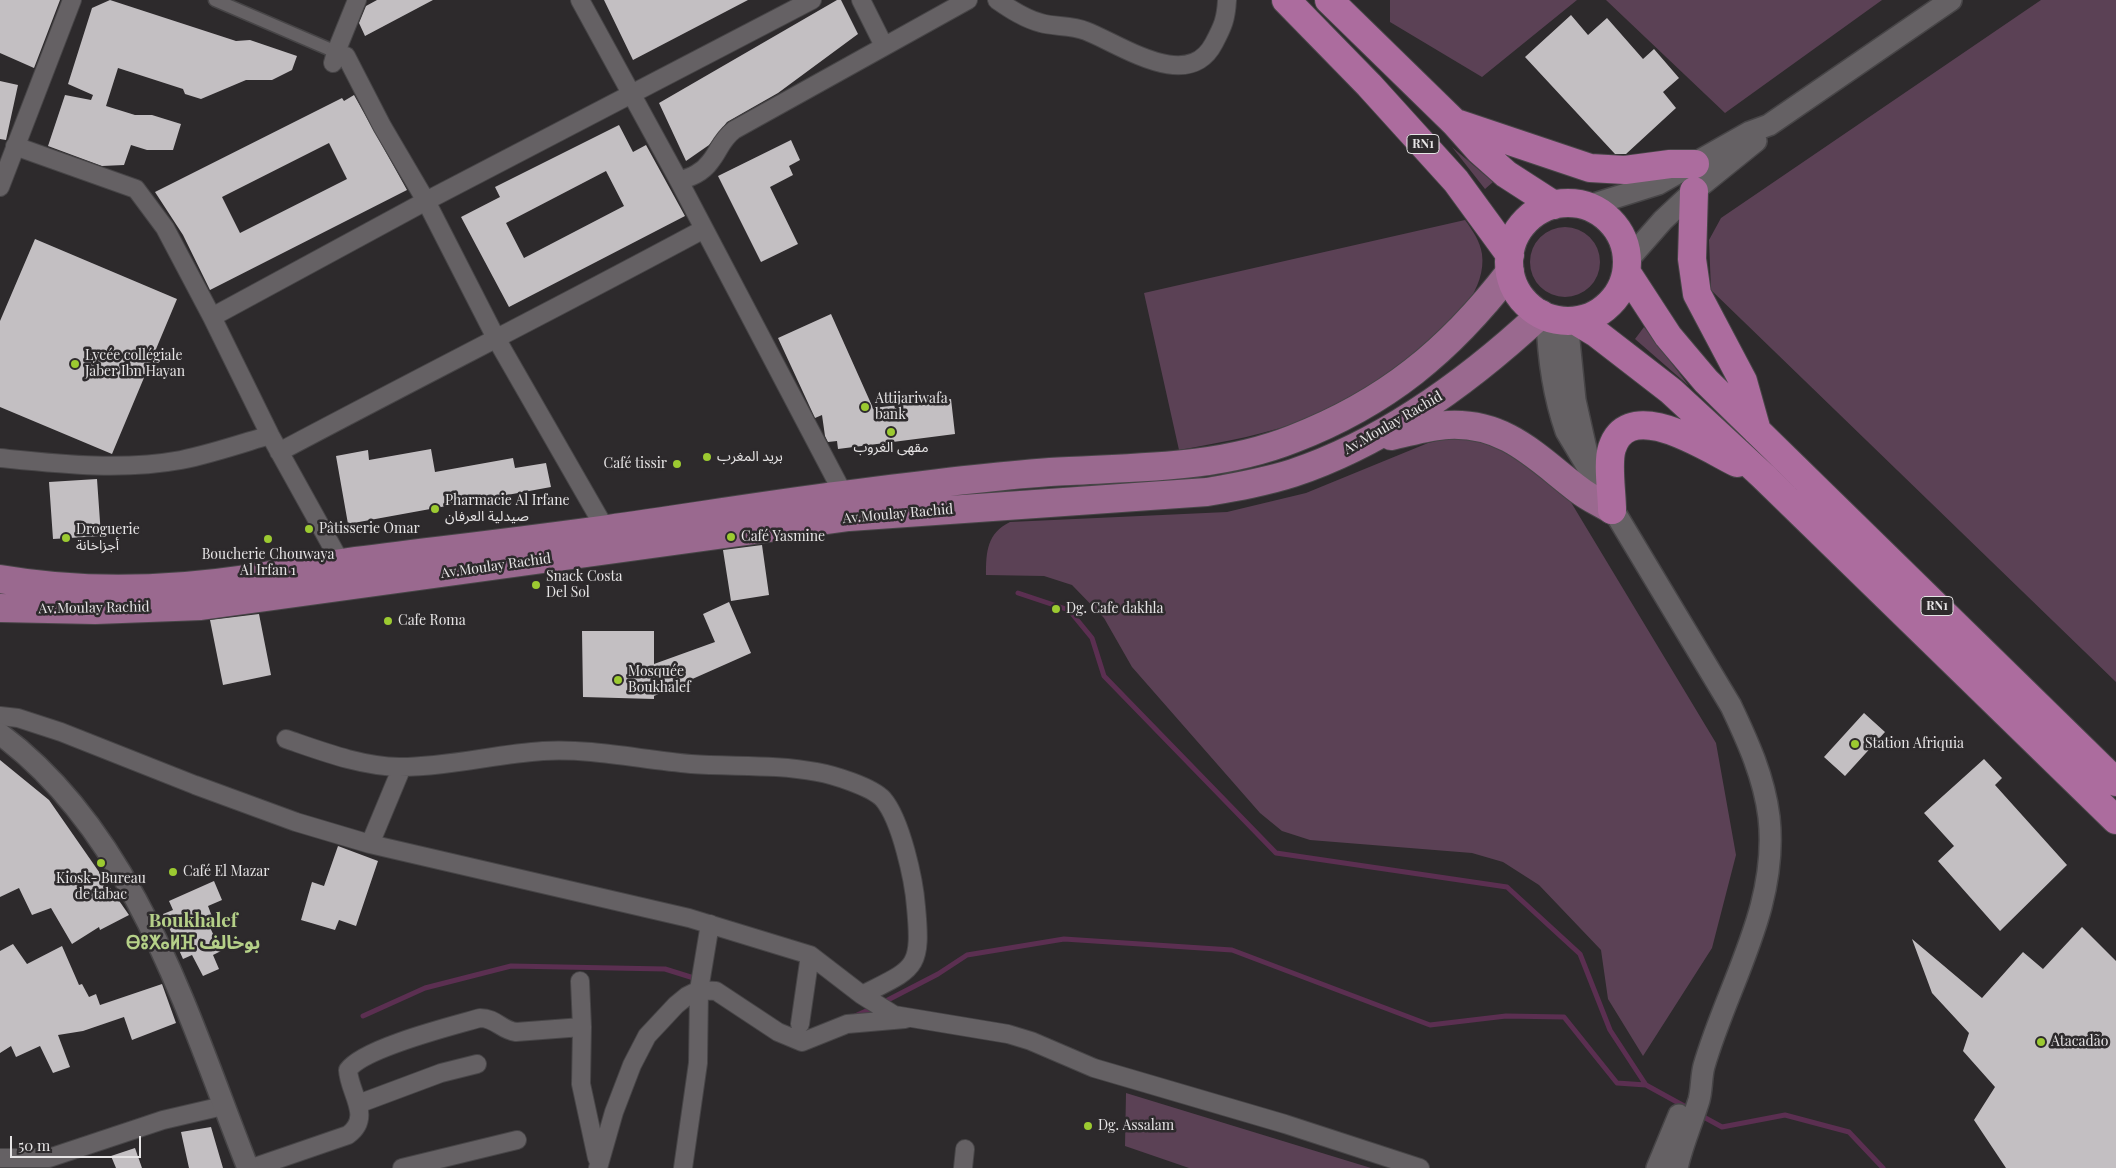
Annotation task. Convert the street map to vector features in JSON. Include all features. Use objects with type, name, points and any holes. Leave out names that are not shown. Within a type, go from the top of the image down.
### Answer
[{"type":"highway","name":"RN1","points":[[1286,0],[1369,85],[1456,181],[1510,264],[1516,289],[1526,304],[1558,319],[1596,333],[1671,391],[1763,476],[2116,820]]},
{"type":"highway","name":"RN1","points":[[1329,0],[1455,123],[1479,150],[1506,174],[1554,205]]},
{"type":"highway","points":[[1455,123],[1590,168],[1625,170],[1670,164],[1695,164]]},
{"type":"highway","points":[[1694,191],[1692,259],[1697,294],[1743,382],[1757,431]]},
{"type":"highway","name":"RN1","points":[[1510,264],[1514,238],[1524,223],[1537,212],[1554,205],[1571,203],[1588,206],[1604,215],[1616,228],[1624,244],[1627,267],[1685,357],[1757,431],[2116,782]]},
{"type":"highway","points":[[1558,319],[1590,317],[1603,310],[1614,300],[1622,287],[1627,267]]},
{"type":"highway","points":[[1612,510],[1612,448],[1619,435],[1634,426],[1644,424],[1661,426],[1763,476]]},
{"type":"main road","name":"Av.Moulay Rachid","points":[[0,608],[95,610],[201,606],[846,506],[1044,473],[1203,463],[1233,458],[1284,442],[1347,415],[1412,374],[1469,323],[1510,264]]},
{"type":"main road","name":"Av.Moulay Rachid","points":[[0,579],[75,588],[173,587],[244,580],[341,563],[606,530],[846,506],[1207,492],[1292,474],[1368,441],[1447,392],[1496,354],[1558,319]]},
{"type":"main road","points":[[1368,441],[1449,425],[1489,430],[1512,438],[1581,492],[1612,510]]},
{"type":"street","points":[[0,187],[72,0]]},
{"type":"street","points":[[215,0],[338,57],[382,126],[426,201],[497,340],[606,530]]},
{"type":"street","points":[[338,57],[357,0]]},
{"type":"street","points":[[580,0],[679,181],[846,506]]},
{"type":"street","points":[[212,317],[426,201],[812,0]]},
{"type":"street","points":[[861,0],[884,46]]},
{"type":"street","points":[[679,181],[704,169],[712,161],[725,137],[734,130],[968,0]]},
{"type":"street","points":[[997,0],[1031,20],[1085,31],[1149,59],[1179,67],[1188,66],[1201,59],[1211,49],[1225,23],[1228,0]]},
{"type":"street","points":[[1588,206],[1643,190],[1768,125],[1951,0]]},
{"type":"street","points":[[1627,267],[1663,220],[1694,191],[1749,147],[1768,125]]},
{"type":"street","points":[[16,146],[136,189],[165,228],[212,317],[270,435],[341,563]]},
{"type":"street","points":[[279,452],[419,378],[497,340],[704,229]]},
{"type":"street","points":[[1558,319],[1548,353],[1558,409],[1566,431],[1732,706],[1752,750],[1766,795],[1770,842],[1765,896],[1754,934],[1703,1068],[1696,1076],[1692,1098],[1679,1136],[1677,1168]]},
{"type":"street","points":[[0,458],[69,465],[136,465],[180,460],[270,435]]},
{"type":"street","points":[[0,716],[18,718],[54,730],[296,822],[370,844],[710,924],[810,955],[884,1010],[913,1018],[962,1024],[1015,1036],[1094,1068],[1285,1124],[1420,1168]]},
{"type":"street","points":[[0,734],[32,760],[76,804],[98,834],[120,870],[163,954],[248,1168]]},
{"type":"street","points":[[286,739],[334,756],[369,765],[402,767],[543,751],[577,752],[689,764],[793,768],[820,772],[872,791],[882,799],[890,810],[906,857],[915,893],[919,945],[912,967],[864,996]]},
{"type":"street","points":[[370,844],[402,767]]},
{"type":"street","points":[[683,1168],[698,1063],[699,990],[710,924]]},
{"type":"street","points":[[800,1024],[810,955]]},
{"type":"street","points":[[580,981],[582,1027],[581,1084],[598,1166]]},
{"type":"street","points":[[598,1166],[622,1086],[647,1036],[676,1005],[699,990],[716,991],[778,1032],[802,1042],[847,1024],[913,1018]]},
{"type":"street","points":[[252,1168],[348,1135],[359,1124],[358,1104],[348,1076],[348,1070],[351,1065],[371,1054],[480,1018],[490,1018],[508,1031],[516,1032],[582,1027]]},
{"type":"street","points":[[358,1104],[440,1072],[477,1064]]},
{"type":"street","points":[[0,1158],[48,1158],[164,1120],[223,1106]]},
{"type":"street","points":[[1657,1168],[1679,1136]]},
{"type":"street","points":[[402,1168],[517,1140]]},
{"type":"street","points":[[963,1168],[965,1149]]},
{"type":"shaded area","points":[[1390,0],[1577,0],[1482,77],[1390,22]]},
{"type":"shaded area","points":[[1606,0],[1882,0],[1725,113]]},
{"type":"shaded area","points":[[2041,0],[2116,0],[2116,682],[1711,290],[1709,240],[1721,218]]},
{"type":"shaded area","points":[[1452,147],[1493,182],[1485,189]]},
{"type":"shaded area","points":[[1465,220],[1476,236],[1481,249],[1479,279],[1467,305],[1446,329],[1420,353],[1362,392],[1312,417],[1263,433],[1179,450],[1144,293]]},
{"type":"shaded area","points":[[1565,227],[1584,233],[1594,243],[1600,262],[1594,281],[1584,291],[1565,297],[1546,291],[1536,281],[1530,262],[1536,243],[1546,233]]},
{"type":"shaded area","points":[[1644,327],[1689,386],[1635,339]]},
{"type":"shaded area","points":[[1452,437],[1489,441],[1563,489],[1716,743],[1736,855],[1712,948],[1643,1056],[1608,999],[1601,950],[1539,885],[1503,862],[1472,853],[1310,840],[1282,831],[1260,813],[1132,667],[1104,618],[1072,585],[1044,576],[986,575],[989,544],[1002,526],[1010,522],[1227,512],[1306,493],[1428,443]]},
{"type":"shaded area","points":[[1126,1093],[1371,1168],[1189,1168],[1125,1146]]},
{"type":"building","points":[[0,0],[60,0],[34,68],[0,53]]},
{"type":"building","points":[[110,0],[236,41],[250,40],[297,56],[292,70],[272,80],[246,80],[201,99],[185,94],[183,89],[118,68],[106,106],[135,115],[152,115],[181,124],[173,150],[147,150],[131,145],[124,165],[102,166],[48,146],[65,95],[91,100],[93,95],[68,84],[92,8]]},
{"type":"building","points":[[377,0],[433,0],[365,36],[359,23],[366,6]]},
{"type":"building","points":[[604,0],[748,0],[633,60]]},
{"type":"building","points":[[837,0],[841,0],[858,34],[778,93],[727,122],[709,145],[686,161],[659,103]]},
{"type":"building","points":[[1571,15],[1588,35],[1607,18],[1643,59],[1654,49],[1679,78],[1663,92],[1676,108],[1626,154],[1615,154],[1525,57]]},
{"type":"building","points":[[0,81],[18,85],[6,140],[0,139]]},
{"type":"building","points":[[354,95],[407,190],[210,290],[183,235],[155,192],[342,98],[344,101]],"holes":[[[329,143],[347,179],[240,233],[222,197]]]},
{"type":"building","points":[[619,125],[633,152],[646,145],[685,216],[509,307],[461,217],[500,197],[495,187]],"holes":[[[606,171],[624,206],[524,258],[506,223]]]},
{"type":"building","points":[[791,140],[800,160],[789,166],[793,175],[770,187],[798,244],[761,262],[718,176]]},
{"type":"building","name":"Lycée collégiale Jaber Ibn Hayan","points":[[35,239],[177,299],[112,454],[0,407],[0,321]]},
{"type":"building","points":[[831,314],[873,408],[951,399],[955,434],[838,449],[837,441],[828,442],[825,436],[822,415],[815,418],[778,338]]},
{"type":"building","points":[[431,449],[435,472],[513,458],[515,468],[546,463],[551,487],[348,524],[336,456],[368,450],[369,460]]},
{"type":"building","points":[[97,479],[101,536],[53,539],[49,482]]},
{"type":"building","points":[[762,545],[769,595],[731,601],[723,550]]},
{"type":"building","points":[[729,602],[751,653],[654,696],[654,699],[583,697],[582,631],[654,631],[654,664],[715,642],[703,614]]},
{"type":"building","points":[[259,614],[271,675],[223,685],[210,620]]},
{"type":"building","name":"Station Afriquia","points":[[1864,713],[1885,732],[1845,776],[1824,757]]},
{"type":"building","points":[[1984,759],[2002,778],[1995,785],[2067,865],[2000,931],[1938,861],[1954,846],[1924,813]]},
{"type":"building","points":[[0,760],[49,800],[129,915],[100,930],[99,927],[72,944],[51,908],[32,915],[19,888],[0,897]]},
{"type":"building","points":[[338,846],[378,861],[356,926],[339,920],[335,930],[301,920],[312,882],[324,886]]},
{"type":"building","points":[[214,881],[222,900],[208,906],[213,919],[207,921],[221,951],[213,955],[219,969],[203,976],[192,955],[183,959],[163,914],[173,910],[169,901]]},
{"type":"building","name":"Atacadão","points":[[2082,927],[2116,961],[2116,1168],[2006,1168],[1974,1120],[1995,1087],[1963,1051],[1969,1033],[1932,993],[1912,939],[1982,998],[2023,952],[2043,969]]},
{"type":"building","points":[[13,944],[27,964],[62,946],[79,985],[82,984],[89,997],[96,994],[100,1005],[162,984],[176,1023],[132,1040],[124,1017],[83,1031],[58,1035],[70,1067],[53,1073],[40,1046],[16,1057],[11,1046],[0,1053],[0,951]]},
{"type":"building","points":[[211,1127],[223,1168],[189,1168],[181,1132]]},
{"type":"building","points":[[135,1148],[142,1168],[116,1168],[111,1156]]},
{"type":"waterway","points":[[1018,593],[1069,610],[1092,638],[1104,676],[1276,853],[1507,887],[1580,954],[1610,1030],[1646,1085],[1686,1107]]},
{"type":"waterway","points":[[882,1003],[938,974],[967,955],[1064,939],[1232,950],[1430,1025],[1506,1016],[1564,1017],[1617,1083],[1646,1085]]},
{"type":"waterway","points":[[363,1016],[425,988],[511,966],[665,969],[697,979]]},
{"type":"waterway","points":[[855,1016],[875,1007]]},
{"type":"waterway","points":[[1700,1115],[1722,1127],[1785,1115],[1849,1132],[1883,1168]]},
{"type":"place","name":"Lycée collégiale Jaber Ibn Hayan","points":[[75,364]]},
{"type":"place","name":"Attijariwafa bank","points":[[865,407]]},
{"type":"place","name":"مقهى الغروب","points":[[891,432]]},
{"type":"place","name":"بريد المغرب","points":[[707,457]]},
{"type":"place","name":"Café tissir","points":[[677,464]]},
{"type":"place","name":"Pharmacie Al Irfane صيدلية العرفان","points":[[435,509]]},
{"type":"place","name":"Pâtisserie Omar","points":[[309,529]]},
{"type":"place","name":"Café Yasmine","points":[[731,537]]},
{"type":"place","name":"Droguerie أجزاخانة","points":[[66,538]]},
{"type":"place","name":"Boucherie Chouwaya Al Irfan 1","points":[[268,539]]},
{"type":"place","name":"Snack Costa Del Sol","points":[[536,585]]},
{"type":"place","name":"Dg. Cafe dakhla","points":[[1056,609]]},
{"type":"place","name":"Cafe Roma","points":[[388,621]]},
{"type":"place","name":"Mosquée Boukhalef","points":[[618,680]]},
{"type":"place","name":"Station Afriquia","points":[[1855,744]]},
{"type":"place","name":"Kiosk- Bureau de tabac","points":[[101,863]]},
{"type":"place","name":"Café El Mazar","points":[[173,872]]},
{"type":"place","name":"Atacadão","points":[[2041,1042]]},
{"type":"place","name":"Dg. Assalam","points":[[1088,1126]]},
{"type":"district","name":"Boukhalef ⴱⵓⵅⴰⵍⴼ بوخالف","points":[[193,932]]}]
